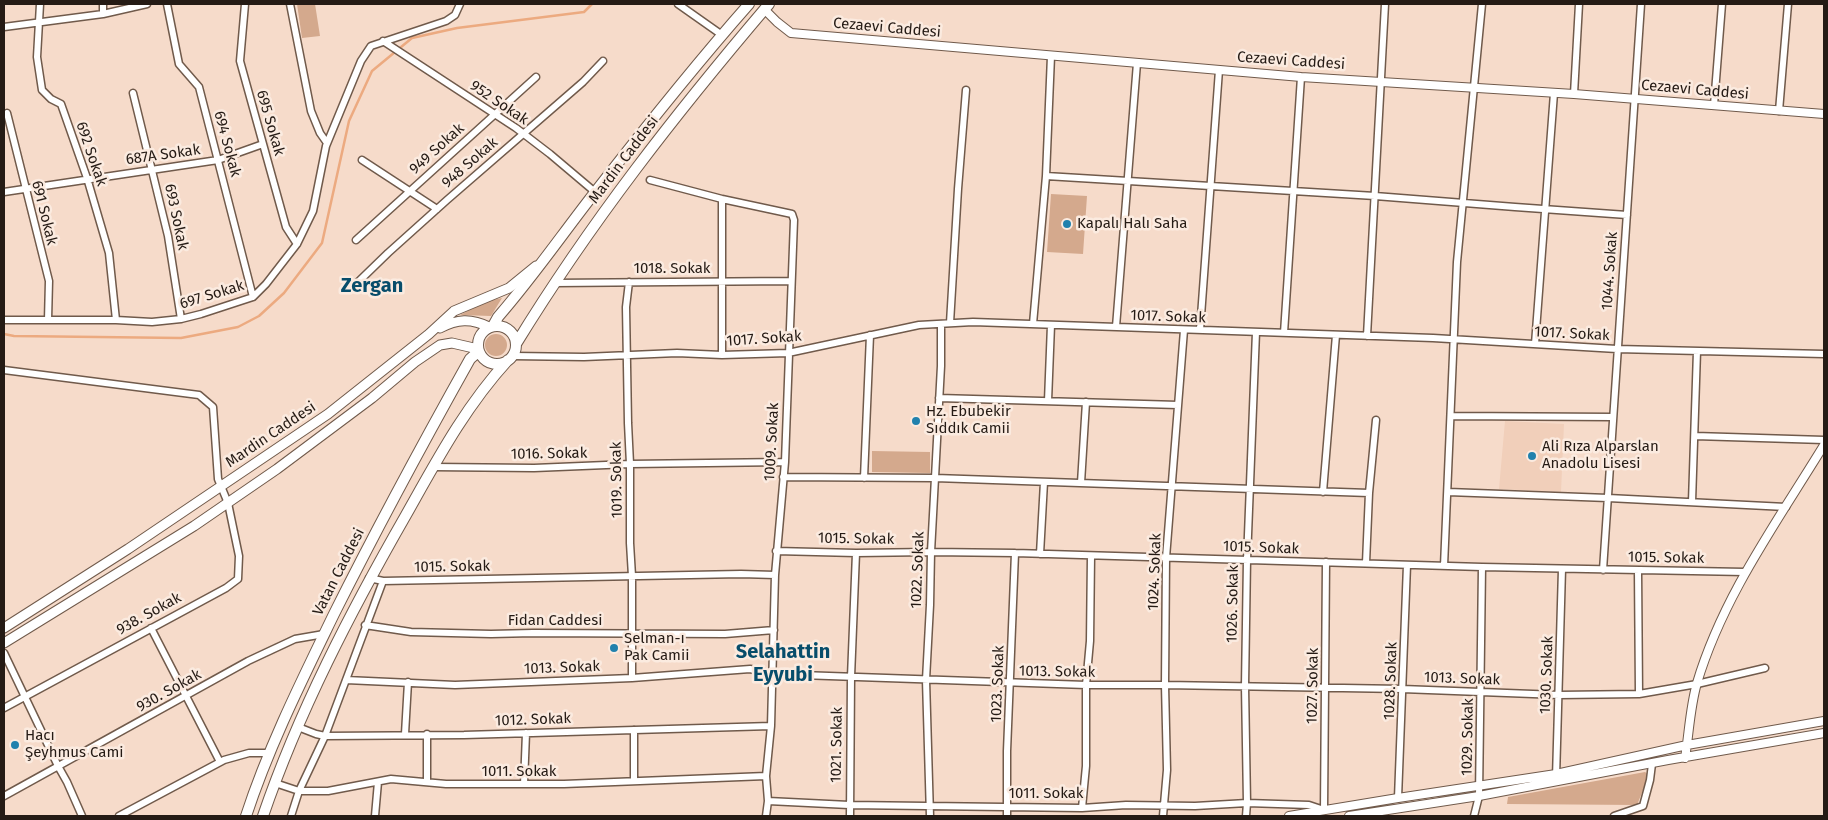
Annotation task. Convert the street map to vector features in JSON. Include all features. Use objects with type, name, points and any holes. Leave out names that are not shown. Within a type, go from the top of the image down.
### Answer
[{"type":"highway","name":"Mardin Caddesi","points":[[749,4],[595,192],[491,327],[480,336],[479,350],[485,360],[490,363],[503,363],[511,358],[516,344],[553,283],[596,222],[670,123],[767,6]]},
{"type":"highway","points":[[491,327],[502,326],[507,328],[515,338],[516,344]]},
{"type":"highway","name":"Vatan Caddesi","points":[[246,816],[254,791],[297,689],[324,634],[433,425],[470,359],[479,350]]},
{"type":"highway","name":"Vatan Caddesi","points":[[263,816],[274,783],[298,727],[369,578],[454,429],[495,374],[511,358]]},
{"type":"main road","name":"Mardin Caddesi","points":[[4,628],[128,549],[328,414],[429,334],[454,311],[509,288],[546,258]]},
{"type":"main road","points":[[429,334],[448,324],[460,321],[476,321],[491,327]]},
{"type":"main road","name":"Mardin Caddesi","points":[[4,643],[111,578],[228,503],[321,437],[415,362],[440,345],[452,343],[479,350]]},
{"type":"street","name":"692 Sokak","points":[[40,4],[37,57],[42,90],[61,104],[87,178],[108,253],[116,320]]},
{"type":"street","points":[[103,4],[103,14]]},
{"type":"street","points":[[4,27],[103,14],[147,4]]},
{"type":"street","name":"694 Sokak","points":[[167,4],[179,64],[199,87],[253,297]]},
{"type":"street","name":"695 Sokak","points":[[245,4],[240,62],[286,227],[297,244]]},
{"type":"street","points":[[290,4],[310,111],[327,143]]},
{"type":"street","points":[[383,41],[446,21],[455,16],[460,4]]},
{"type":"street","points":[[678,4],[722,35]]},
{"type":"street","points":[[1367,336],[1385,4]]},
{"type":"street","points":[[1444,566],[1458,262],[1482,4]]},
{"type":"street","points":[[1574,94],[1579,4]]},
{"type":"street","name":"1044. Sokak","points":[[1603,570],[1641,4]]},
{"type":"street","points":[[1714,105],[1722,4]]},
{"type":"street","points":[[1779,111],[1788,4]]},
{"type":"street","name":"Cezaevi Caddesi","points":[[767,6],[777,22],[791,33],[1302,77],[1574,94],[1824,114]]},
{"type":"street","name":"697 Sokak","points":[[4,320],[116,320],[152,322],[181,319],[220,309],[253,297],[266,284],[297,244],[313,211],[327,143],[361,61],[371,46],[383,41]]},
{"type":"street","name":"952 Sokak","points":[[383,41],[523,134],[595,192]]},
{"type":"street","points":[[1033,324],[1046,176],[1051,56]]},
{"type":"street","name":"948 Sokak","points":[[355,285],[438,208],[582,82],[603,61]]},
{"type":"street","points":[[1116,327],[1137,63]]},
{"type":"street","points":[[1200,330],[1219,70]]},
{"type":"street","name":"949 Sokak","points":[[356,240],[536,77]]},
{"type":"street","points":[[1284,333],[1302,77]]},
{"type":"street","points":[[950,323],[966,90]]},
{"type":"street","name":"693 Sokak","points":[[133,93],[168,236],[181,319]]},
{"type":"street","points":[[1534,344],[1554,93]]},
{"type":"street","name":"691 Sokak","points":[[7,113],[49,281],[48,320]]},
{"type":"street","name":"687A Sokak","points":[[4,192],[87,178],[218,160],[263,144]]},
{"type":"street","points":[[362,160],[438,208]]},
{"type":"street","points":[[1046,176],[1627,214]]},
{"type":"street","name":"1009. Sokak","points":[[650,180],[722,199],[792,214],[794,220],[785,462],[776,551],[771,726],[766,776],[768,801],[766,816]]},
{"type":"street","points":[[722,199],[722,355]]},
{"type":"street","name":"1018. Sokak","points":[[553,283],[791,281]]},
{"type":"street","name":"1019. Sokak","points":[[629,282],[626,307],[632,576],[632,678]]},
{"type":"street","name":"1017. Sokak","points":[[511,358],[677,353],[722,355],[788,353],[919,326],[973,322],[1367,336],[1617,349],[1824,354]]},
{"type":"street","name":"1022. Sokak","points":[[930,816],[926,680],[940,398],[941,324]]},
{"type":"street","points":[[1048,401],[1051,325]]},
{"type":"street","name":"1024. Sokak","points":[[1163,816],[1167,770],[1165,685],[1166,558],[1184,330]]},
{"type":"street","name":"1026. Sokak","points":[[1246,816],[1246,560],[1256,332]]},
{"type":"street","points":[[864,478],[870,335]]},
{"type":"street","points":[[1323,492],[1336,335]]},
{"type":"street","points":[[1692,502],[1698,351]]},
{"type":"street","points":[[4,370],[199,395],[213,408],[218,479],[228,503]]},
{"type":"street","points":[[940,398],[1178,405]]},
{"type":"street","points":[[1081,483],[1086,402]]},
{"type":"street","points":[[1451,416],[1613,417]]},
{"type":"street","points":[[1366,563],[1369,493],[1376,420]]},
{"type":"street","points":[[1694,436],[1824,440]]},
{"type":"street","points":[[1685,758],[1697,684],[1723,615],[1745,572],[1824,445]]},
{"type":"street","name":"1016. Sokak","points":[[433,467],[534,468],[630,464],[785,462]]},
{"type":"street","points":[[783,477],[935,478],[1369,493]]},
{"type":"street","points":[[1040,554],[1044,482]]},
{"type":"street","points":[[1448,492],[1786,507]]},
{"type":"street","name":"938. Sokak","points":[[4,708],[226,588],[238,579],[239,556],[228,503]]},
{"type":"street","name":"1015. Sokak","points":[[776,551],[1015,553],[1482,567],[1745,572]]},
{"type":"street","name":"1021. Sokak","points":[[850,816],[851,677],[856,553]]},
{"type":"street","name":"1023. Sokak","points":[[1007,816],[1015,553]]},
{"type":"street","points":[[1082,808],[1086,766],[1086,685],[1090,641],[1091,556]]},
{"type":"street","name":"1027. Sokak","points":[[1324,810],[1326,562]]},
{"type":"street","name":"1028. Sokak","points":[[1398,798],[1407,565]]},
{"type":"street","name":"1029. Sokak","points":[[1474,816],[1479,796],[1482,567]]},
{"type":"street","name":"1030. Sokak","points":[[1556,778],[1562,569]]},
{"type":"street","points":[[1638,571],[1639,694]]},
{"type":"street","name":"1015. Sokak","points":[[369,578],[383,581],[741,574],[775,575]]},
{"type":"street","points":[[291,816],[299,791],[326,736],[383,581]]},
{"type":"street","name":"Fidan Caddesi","points":[[366,625],[410,632],[491,634],[725,634],[774,630]]},
{"type":"street","points":[[151,628],[220,762]]},
{"type":"street","name":"930. Sokak","points":[[4,796],[248,661],[295,639],[324,634]]},
{"type":"street","points":[[4,653],[58,766],[68,782],[82,816]]},
{"type":"street","name":"1013. Sokak","points":[[346,680],[455,684],[632,678],[750,669],[772,674],[1010,683],[1402,689],[1559,695],[1639,694],[1697,684],[1765,668]]},
{"type":"street","points":[[405,734],[408,682]]},
{"type":"street","points":[[1349,816],[1479,796],[1687,745],[1824,721]]},
{"type":"street","name":"1012. Sokak","points":[[298,727],[326,736],[771,726]]},
{"type":"street","points":[[634,730],[634,781]]},
{"type":"street","points":[[524,784],[526,733]]},
{"type":"street","points":[[1289,816],[1479,786],[1556,778],[1652,764],[1824,733]]},
{"type":"street","points":[[427,734],[427,782]]},
{"type":"street","points":[[119,816],[220,762],[249,753],[270,753]]},
{"type":"street","points":[[1614,816],[1643,806],[1652,764]]},
{"type":"street","name":"1011. Sokak","points":[[274,783],[299,791],[328,792],[391,779],[427,782],[524,784],[766,776]]},
{"type":"street","points":[[375,816],[378,782]]},
{"type":"street","name":"1011. Sokak","points":[[768,801],[849,805],[1082,808],[1164,804],[1194,806],[1247,804],[1309,805],[1324,810]]},
{"type":"shaded area","points":[[297,4],[315,4],[320,36],[302,38]]},
{"type":"shaded area","name":"Kapalı Halı Saha","points":[[1051,194],[1087,196],[1083,254],[1047,252]]},
{"type":"shaded area","points":[[502,298],[491,316],[460,315],[487,301]]},
{"type":"shaded area","points":[[496,334],[504,337],[507,345],[504,353],[496,356],[488,353],[485,345],[488,337]]},
{"type":"shaded area","name":"Ali Rıza Alparslan Anadolu Lisesi","points":[[1505,421],[1564,424],[1561,492],[1499,489]]},
{"type":"shaded area","points":[[872,451],[930,452],[930,473],[872,472]]},
{"type":"shaded area","points":[[1645,772],[1649,775],[1637,805],[1507,804],[1508,797]]},
{"type":"waterway","points":[[4,334],[14,336],[181,338],[238,327],[259,316],[284,293],[322,243],[349,121],[372,71],[412,38],[457,28],[584,12],[592,4]]},
{"type":"place","name":"Kapalı Halı Saha","points":[[1067,224]]},
{"type":"place","name":"Hz. Ebubekir Sıddık Camii","points":[[916,421]]},
{"type":"place","name":"Ali Rıza Alparslan Anadolu Lisesi","points":[[1532,456]]},
{"type":"place","name":"Selman-ı Pak Camii","points":[[614,648]]},
{"type":"place","name":"Hacı Şeyhmus Cami","points":[[15,745]]},
{"type":"district","name":"Zergan","points":[[372,286]]},
{"type":"district","name":"Selahattin Eyyubi","points":[[783,664]]}]
